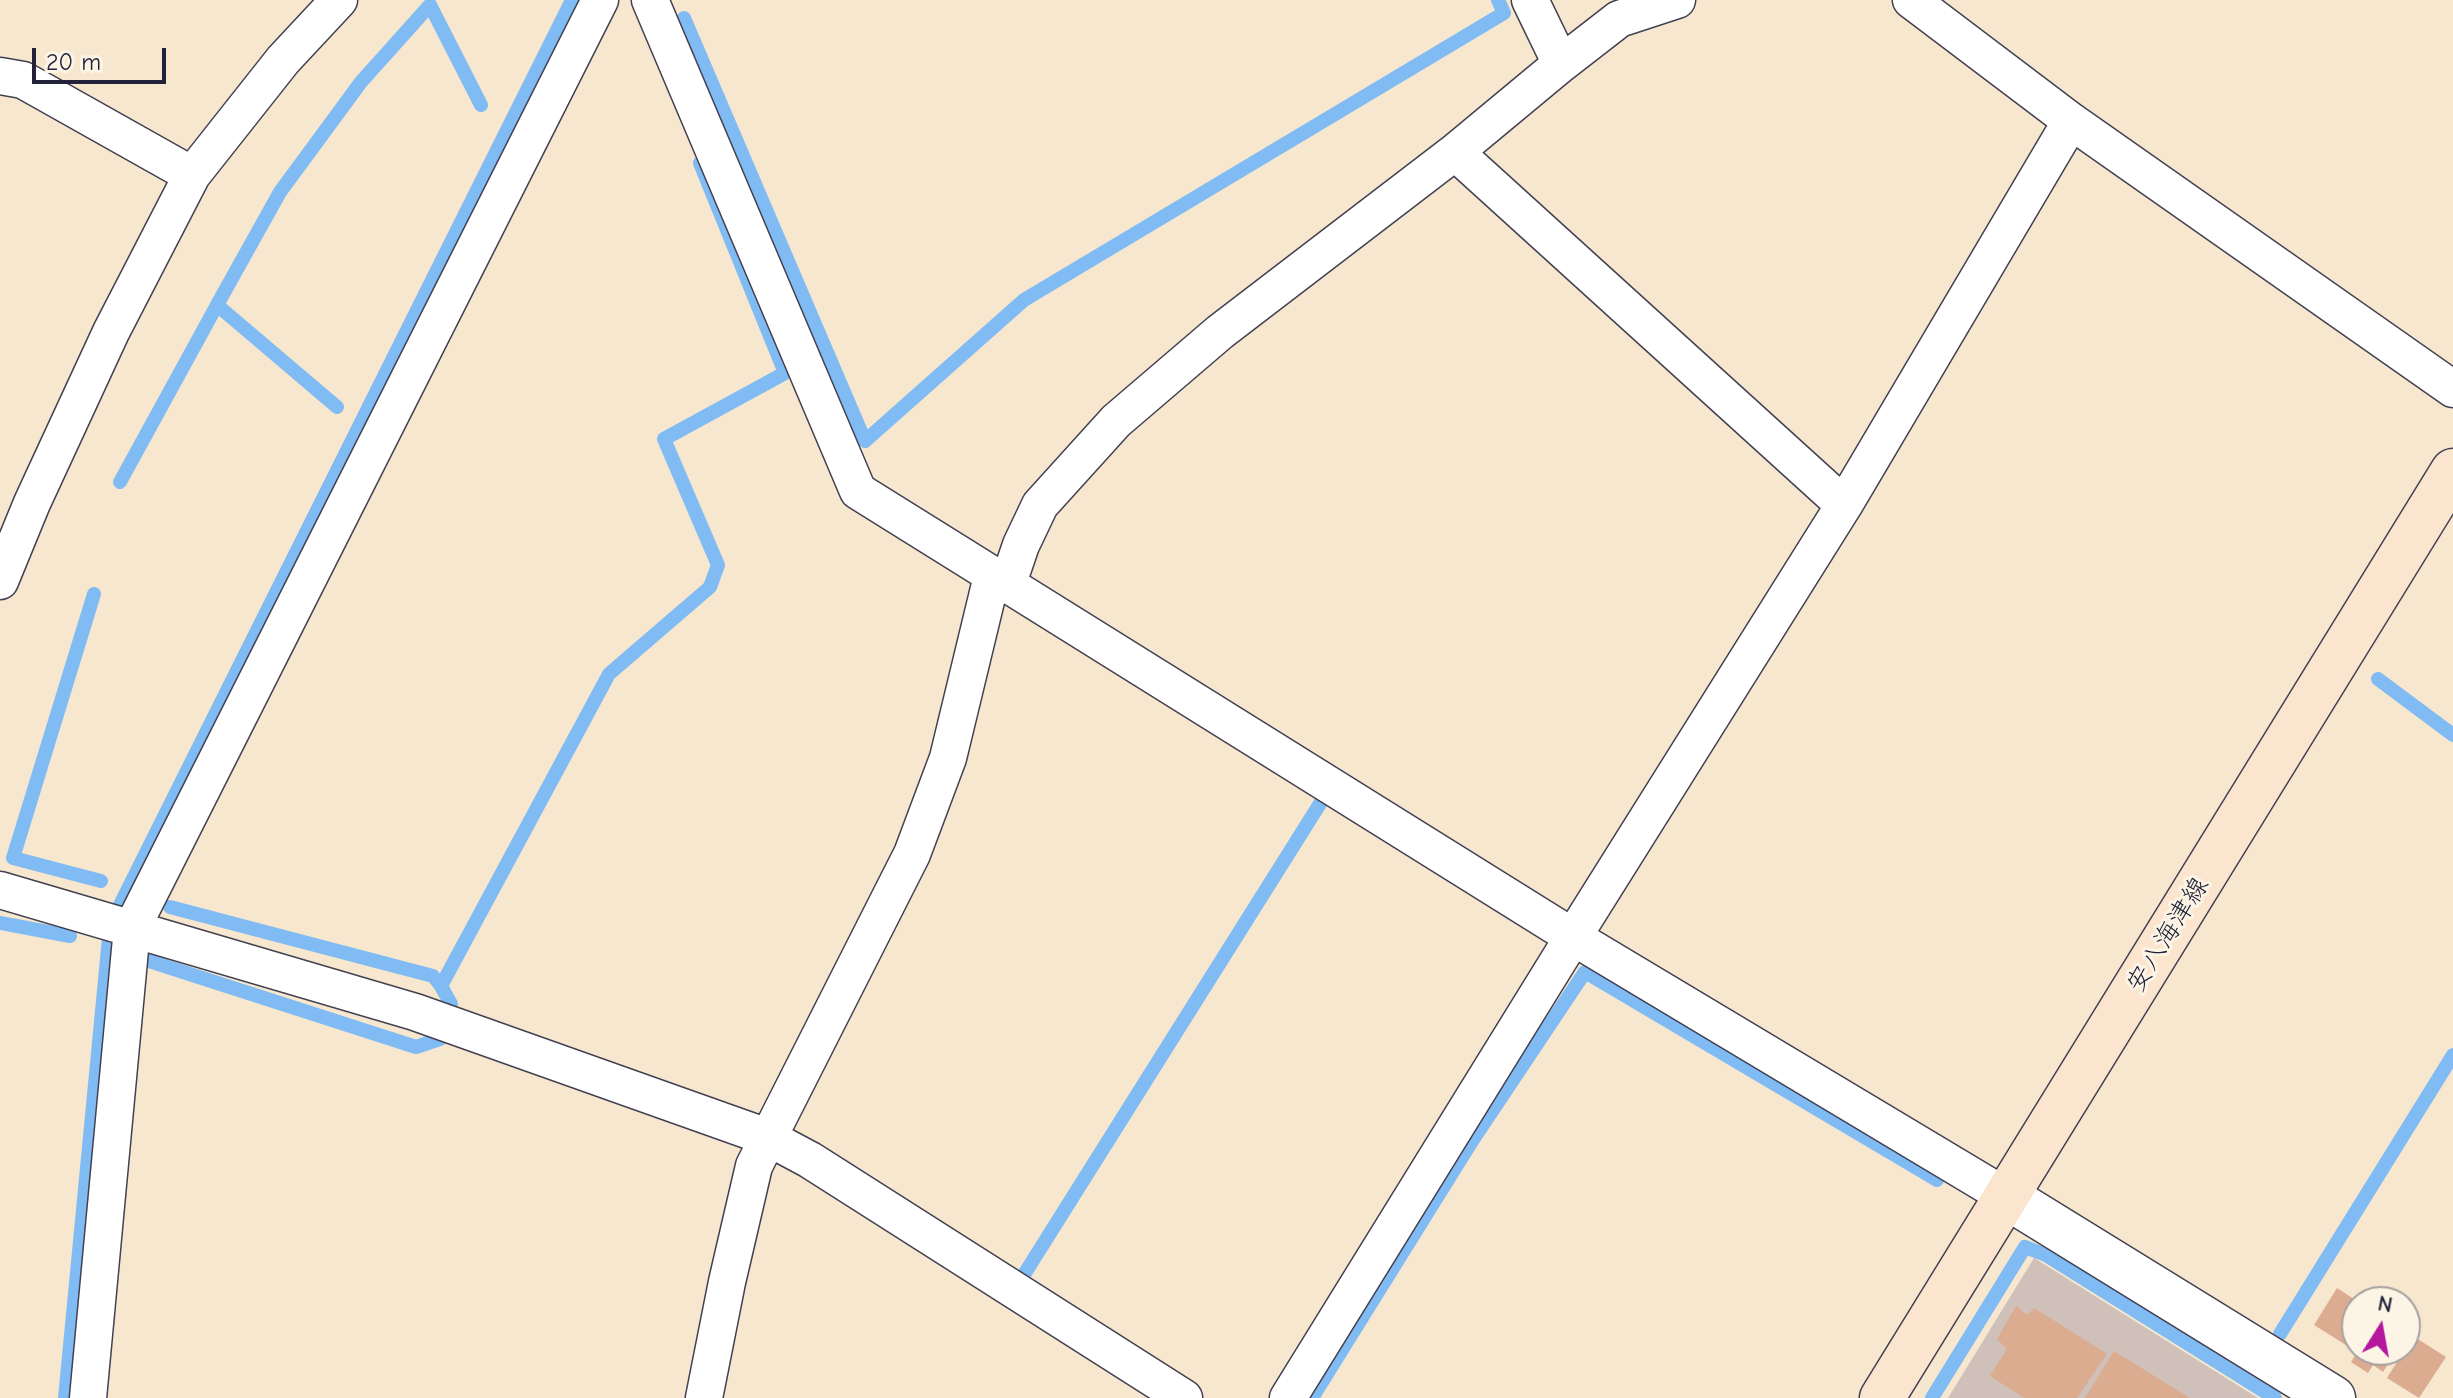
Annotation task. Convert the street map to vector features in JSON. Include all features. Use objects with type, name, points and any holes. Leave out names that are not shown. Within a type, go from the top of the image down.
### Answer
[{"type":"main road","name":"安八海津線","points":[[1882,1398],[2453,471]]},
{"type":"street","points":[[0,581],[32,503],[111,332],[192,175],[283,60],[339,0]]},
{"type":"street","points":[[88,1398],[132,928],[600,0]]},
{"type":"street","points":[[650,0],[858,491],[1573,937],[2007,1197],[2333,1398]]},
{"type":"street","points":[[1530,0],[1561,64]]},
{"type":"street","points":[[704,1398],[754,1166],[912,854],[948,758],[999,581],[1040,505],[1116,421],[1220,332],[1455,152],[1619,19],[1677,0]]},
{"type":"street","points":[[1911,0],[2071,121],[2453,389]]},
{"type":"street","points":[[0,76],[23,80],[192,175]]},
{"type":"street","points":[[1288,1398],[1844,505],[2071,121]]},
{"type":"street","points":[[1455,152],[1844,505]]},
{"type":"street","points":[[0,890],[415,1012],[767,1137],[810,1160],[1184,1398]]},
{"type":"shaded area","points":[[2034,1258],[2258,1398],[1948,1398]]},
{"type":"building","points":[[2337,1288],[2341,1291],[2341,1342],[2314,1325]]},
{"type":"building","points":[[2016,1306],[2027,1315],[2034,1308],[2107,1354],[2077,1398],[2024,1398],[1990,1376],[2007,1349],[1997,1339]]},
{"type":"building","points":[[2421,1341],[2446,1357],[2419,1398],[2387,1378],[2394,1366],[2421,1366]]},
{"type":"building","points":[[2114,1351],[2190,1398],[2085,1398]]},
{"type":"building","points":[[2357,1366],[2372,1366],[2368,1373]]},
{"type":"waterway","points":[[120,905],[572,0]]},
{"type":"waterway","points":[[684,18],[865,441],[1024,300],[1504,13],[1498,0]]},
{"type":"waterway","points":[[337,407],[217,305],[280,192],[361,82],[430,5],[481,105]]},
{"type":"waterway","points":[[451,1004],[441,986],[609,674],[710,587],[718,565],[664,439],[785,373],[700,163]]},
{"type":"waterway","points":[[120,482],[217,305]]},
{"type":"waterway","points":[[94,594],[13,858],[101,881]]},
{"type":"waterway","points":[[2378,679],[2453,735]]},
{"type":"waterway","points":[[1025,1273],[1321,802]]},
{"type":"waterway","points":[[170,907],[433,976],[441,986]]},
{"type":"waterway","points":[[0,923],[70,936]]},
{"type":"waterway","points":[[65,1398],[109,938]]},
{"type":"waterway","points":[[146,960],[416,1047],[440,1039]]},
{"type":"waterway","points":[[1312,1398],[1472,1141],[1585,972],[1937,1180]]},
{"type":"waterway","points":[[2280,1334],[2453,1055]]},
{"type":"waterway","points":[[1932,1398],[2025,1247],[2046,1255],[2275,1398]]}]
